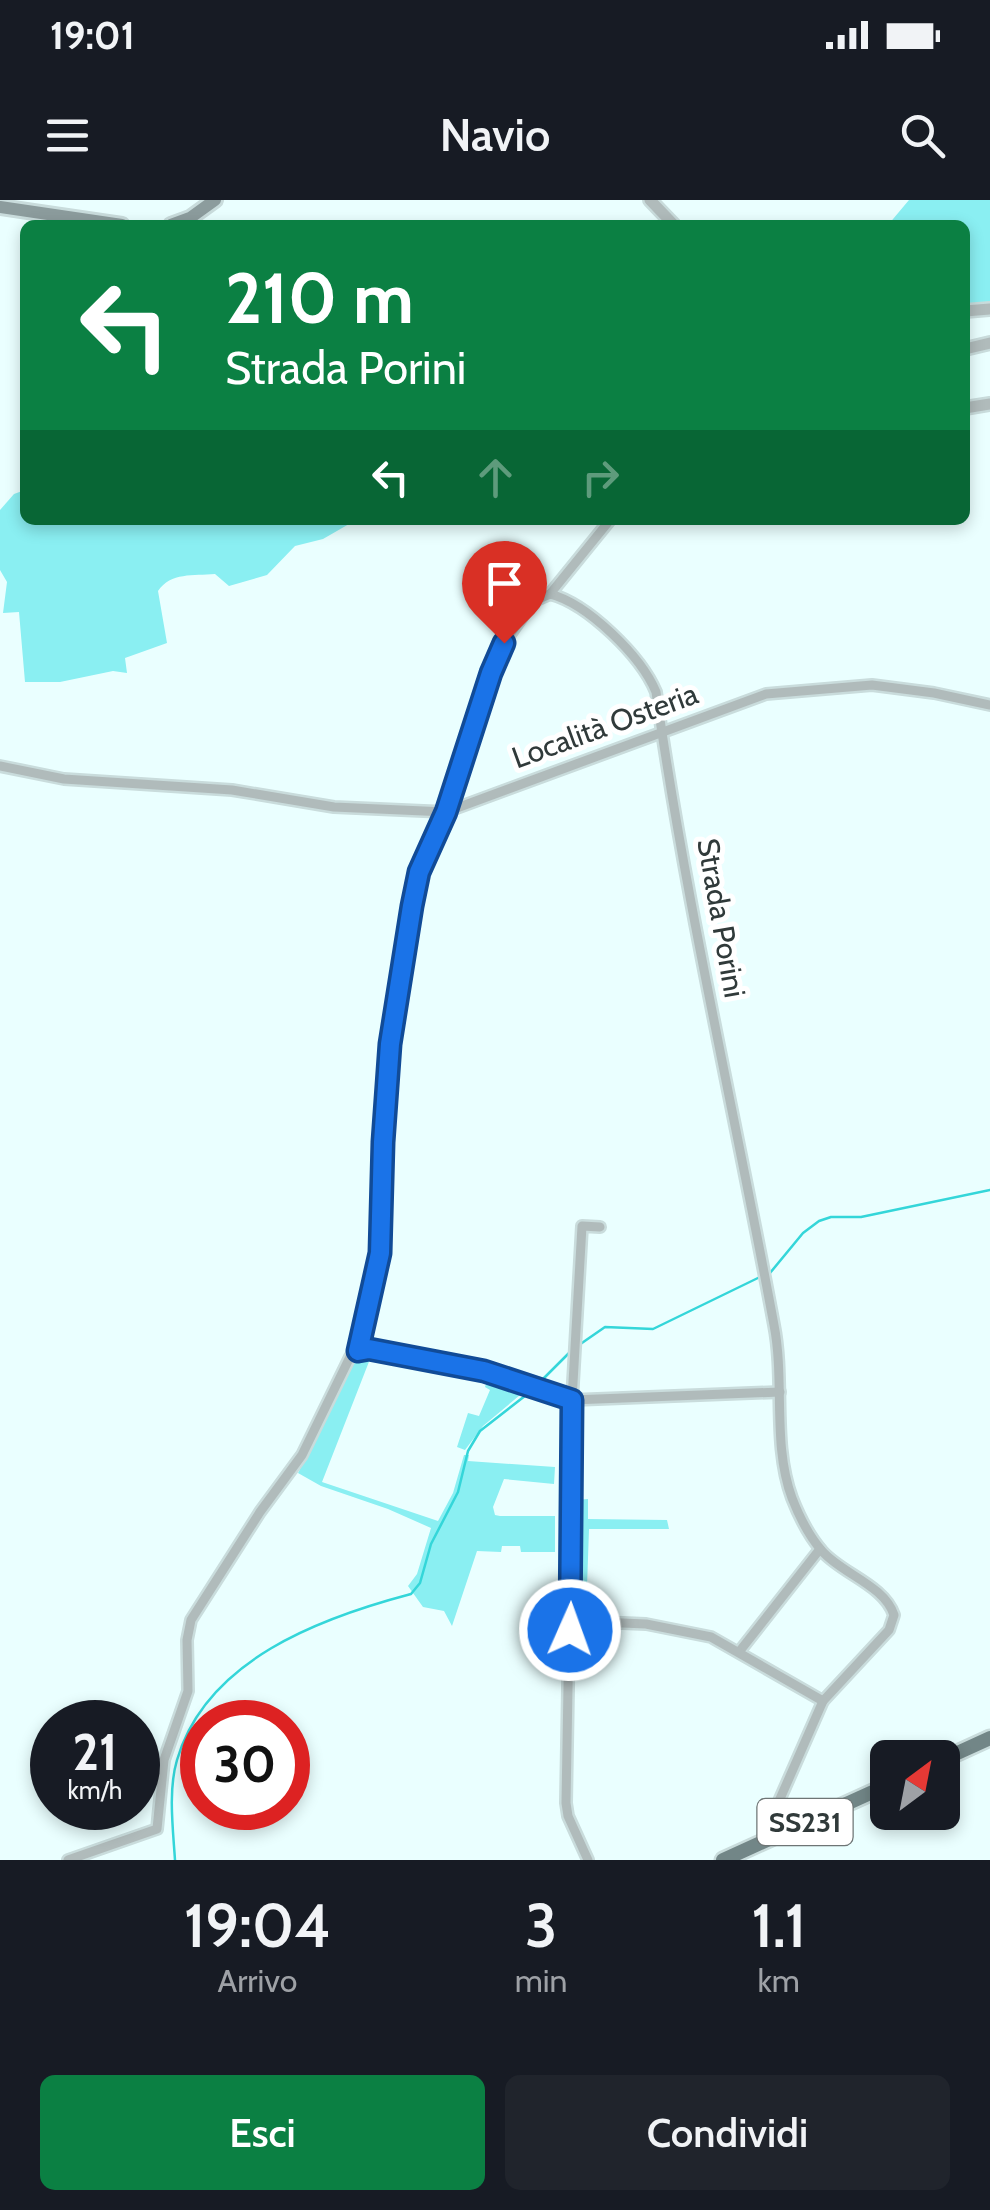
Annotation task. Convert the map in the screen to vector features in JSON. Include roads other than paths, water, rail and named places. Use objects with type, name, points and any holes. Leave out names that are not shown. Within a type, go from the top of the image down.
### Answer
[{"type":"main road","points":[[185,220],[215,200]]},
{"type":"main road","points":[[0,207],[88,220]]},
{"type":"main road","points":[[960,1752],[990,1738]]},
{"type":"main road","name":"SS231","points":[[723,1860],[870,1793]]},
{"type":"street","points":[[650,200],[669,220]]},
{"type":"street","points":[[358,1351],[380,1253],[383,1142],[396,1003],[419,872],[446,812],[504,643],[527,610],[536,600],[550,594],[606,525]]},
{"type":"street","name":"Strada Porini","points":[[550,594],[577,604],[595,618],[649,674],[656,692],[776,1331],[788,1486],[820,1549],[886,1600],[894,1615],[889,1630],[823,1701],[761,1842]]},
{"type":"street","name":"Località Osteria","points":[[0,766],[64,778],[232,790],[334,806],[446,812],[766,694],[872,686],[990,705]]},
{"type":"street","points":[[588,1859],[566,1803],[572,1400],[582,1226],[600,1227]]},
{"type":"street","points":[[68,1860],[157,1829],[164,1760],[186,1706],[191,1620],[260,1512],[296,1466],[350,1357],[358,1351],[369,1349],[484,1371],[572,1400],[780,1392]]},
{"type":"street","points":[[739,1652],[820,1549]]},
{"type":"street","points":[[571,1624],[646,1624],[711,1637],[823,1701]]},
{"type":"waterway","points":[[770,1273],[803,1233],[819,1221],[861,1217],[990,1190]]},
{"type":"waterway","points":[[579,1345],[605,1327],[653,1329],[762,1276]]},
{"type":"waterway","points":[[536,1386],[569,1353]]},
{"type":"waterway","points":[[175,1860],[174,1772],[192,1725],[213,1695],[240,1670],[305,1631],[411,1594],[420,1583],[431,1544],[458,1492],[468,1451],[480,1431],[530,1392]]}]
